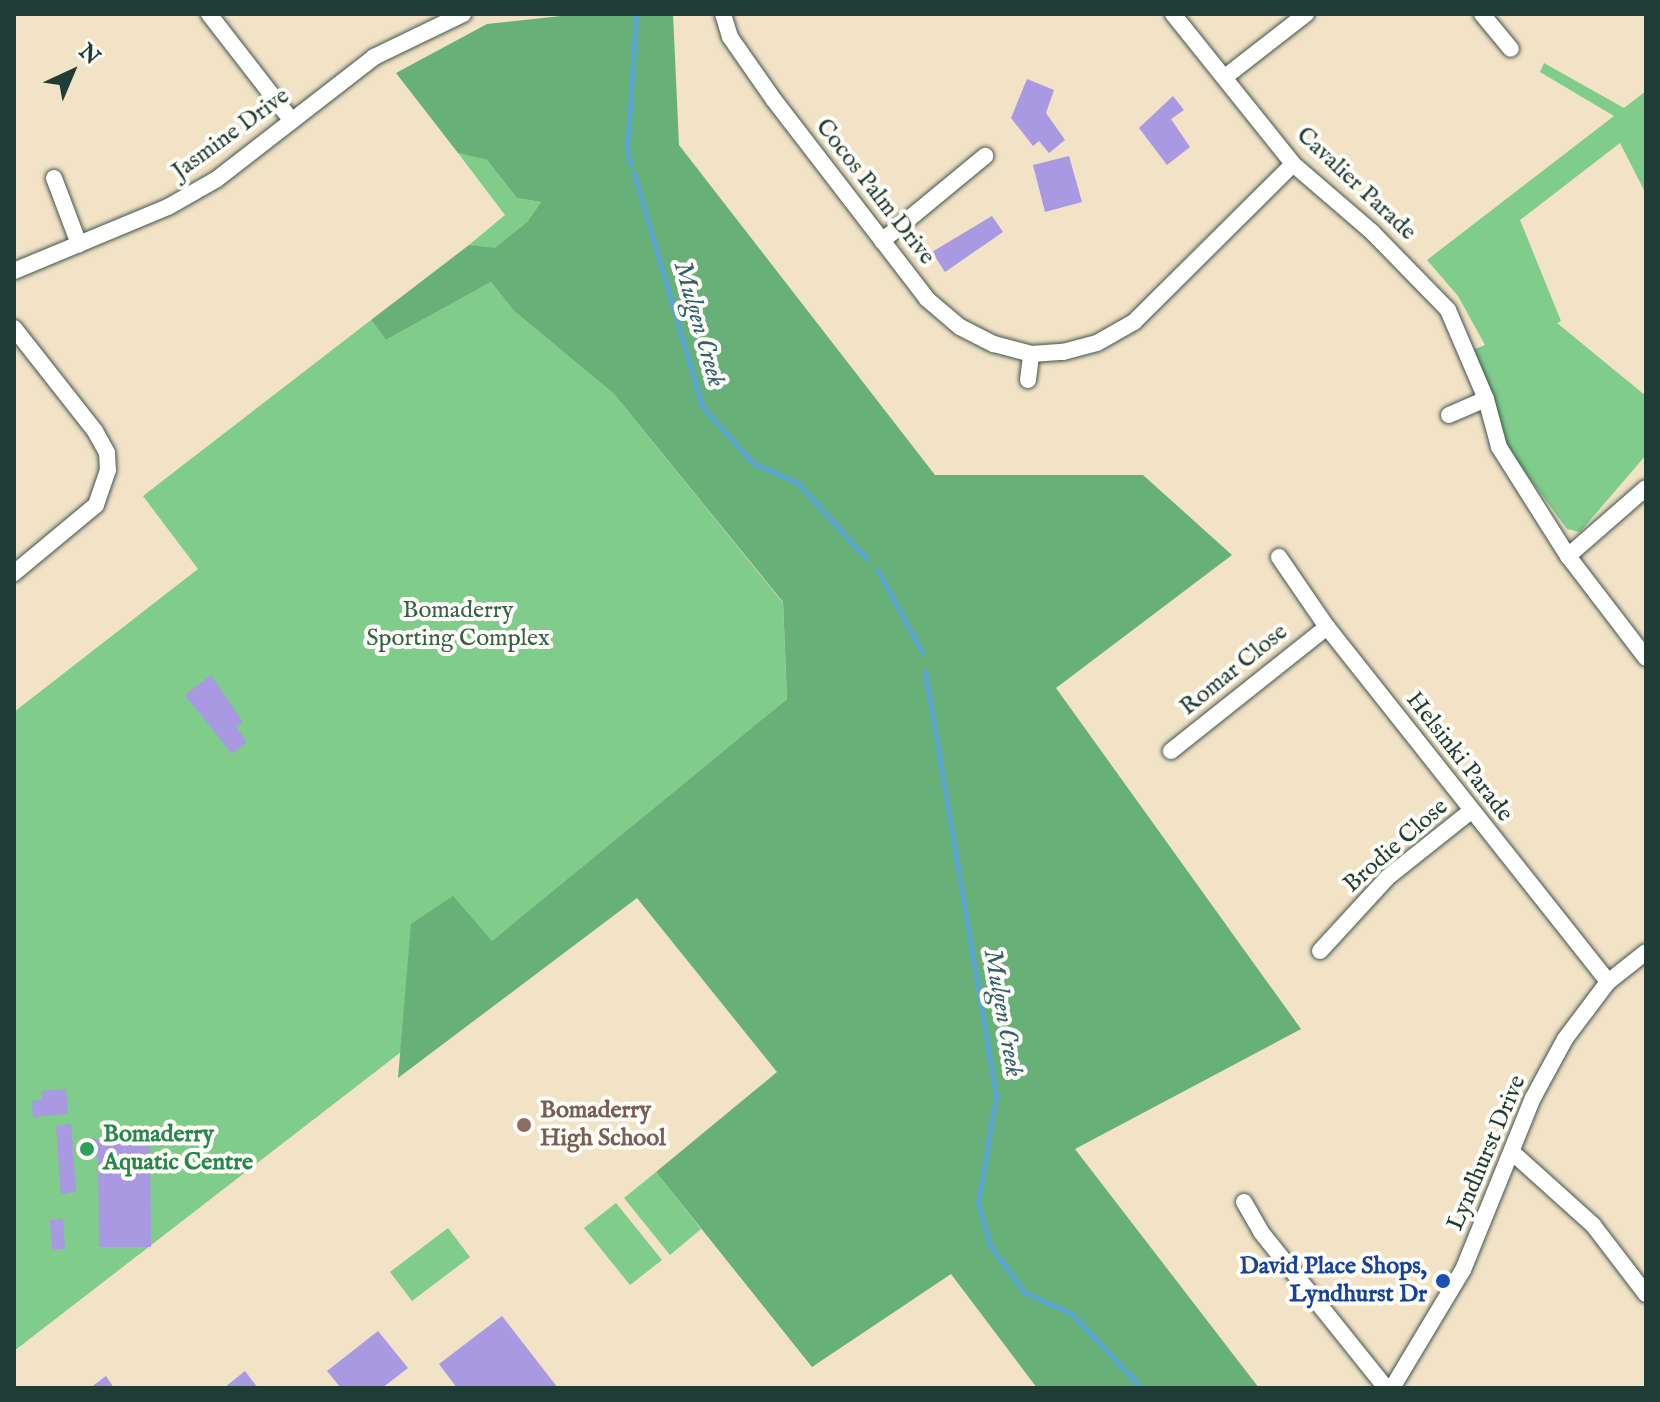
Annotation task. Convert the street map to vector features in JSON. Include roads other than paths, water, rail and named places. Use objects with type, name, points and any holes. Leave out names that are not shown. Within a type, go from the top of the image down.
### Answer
[{"type":"street","points":[[209,14],[292,121]]},
{"type":"street","name":"Jasmine Drive","points":[[14,271],[168,207],[217,179],[401,40],[463,14]]},
{"type":"street","name":"Cocos Palm Drive","points":[[723,14],[730,37],[927,299],[960,327],[994,344],[1031,354],[1097,343],[1134,322],[1293,164]]},
{"type":"street","name":"Cavalier Parade","points":[[1173,14],[1293,164],[1382,241],[1448,310],[1486,399],[1499,447],[1568,556],[1646,658]]},
{"type":"street","points":[[1225,77],[1306,14]]},
{"type":"street","points":[[1482,14],[1511,49]]},
{"type":"street","points":[[882,241],[985,156]]},
{"type":"street","points":[[54,178],[79,244]]},
{"type":"street","points":[[14,328],[95,431],[107,453],[108,470],[96,505],[14,573]]},
{"type":"street","points":[[1028,380],[1031,354]]},
{"type":"street","points":[[1449,415],[1486,399]]},
{"type":"street","points":[[1568,556],[1646,488]]},
{"type":"street","name":"Helsinki Parade","points":[[1279,557],[1327,627],[1608,982]]},
{"type":"street","name":"Romar Close","points":[[1171,751],[1327,627]]},
{"type":"street","name":"Brodie Close","points":[[1320,951],[1388,877],[1471,811]]},
{"type":"street","name":"Lyndhurst Drive","points":[[1392,1388],[1463,1270],[1533,1098],[1565,1039],[1608,982],[1646,952]]},
{"type":"street","points":[[1513,1153],[1593,1225],[1646,1294]]},
{"type":"street","points":[[1244,1202],[1261,1232],[1386,1388]]},
{"type":"waterway","name":"Mulgen Creek","points":[[631,165],[627,151],[636,14]]},
{"type":"waterway","name":"Mulgen Creek","points":[[634,173],[702,406],[753,463],[798,483],[867,559]]},
{"type":"waterway","name":"Mulgen Creek","points":[[877,569],[922,652]]},
{"type":"waterway","name":"Mulgen Creek","points":[[925,671],[996,1097],[978,1203],[990,1245],[1024,1292],[1072,1314],[1142,1388]]},
{"type":"place","name":"Bomaderry High School","points":[[524,1125]]},
{"type":"place","name":"Bomaderry Aquatic Centre","points":[[87,1149]]},
{"type":"place","name":"David Place Shops, Lyndhurst Dr","points":[[1443,1281]]},
{"type":"park label","name":"Bomaderry Sporting Complex","points":[[458,625]]}]
